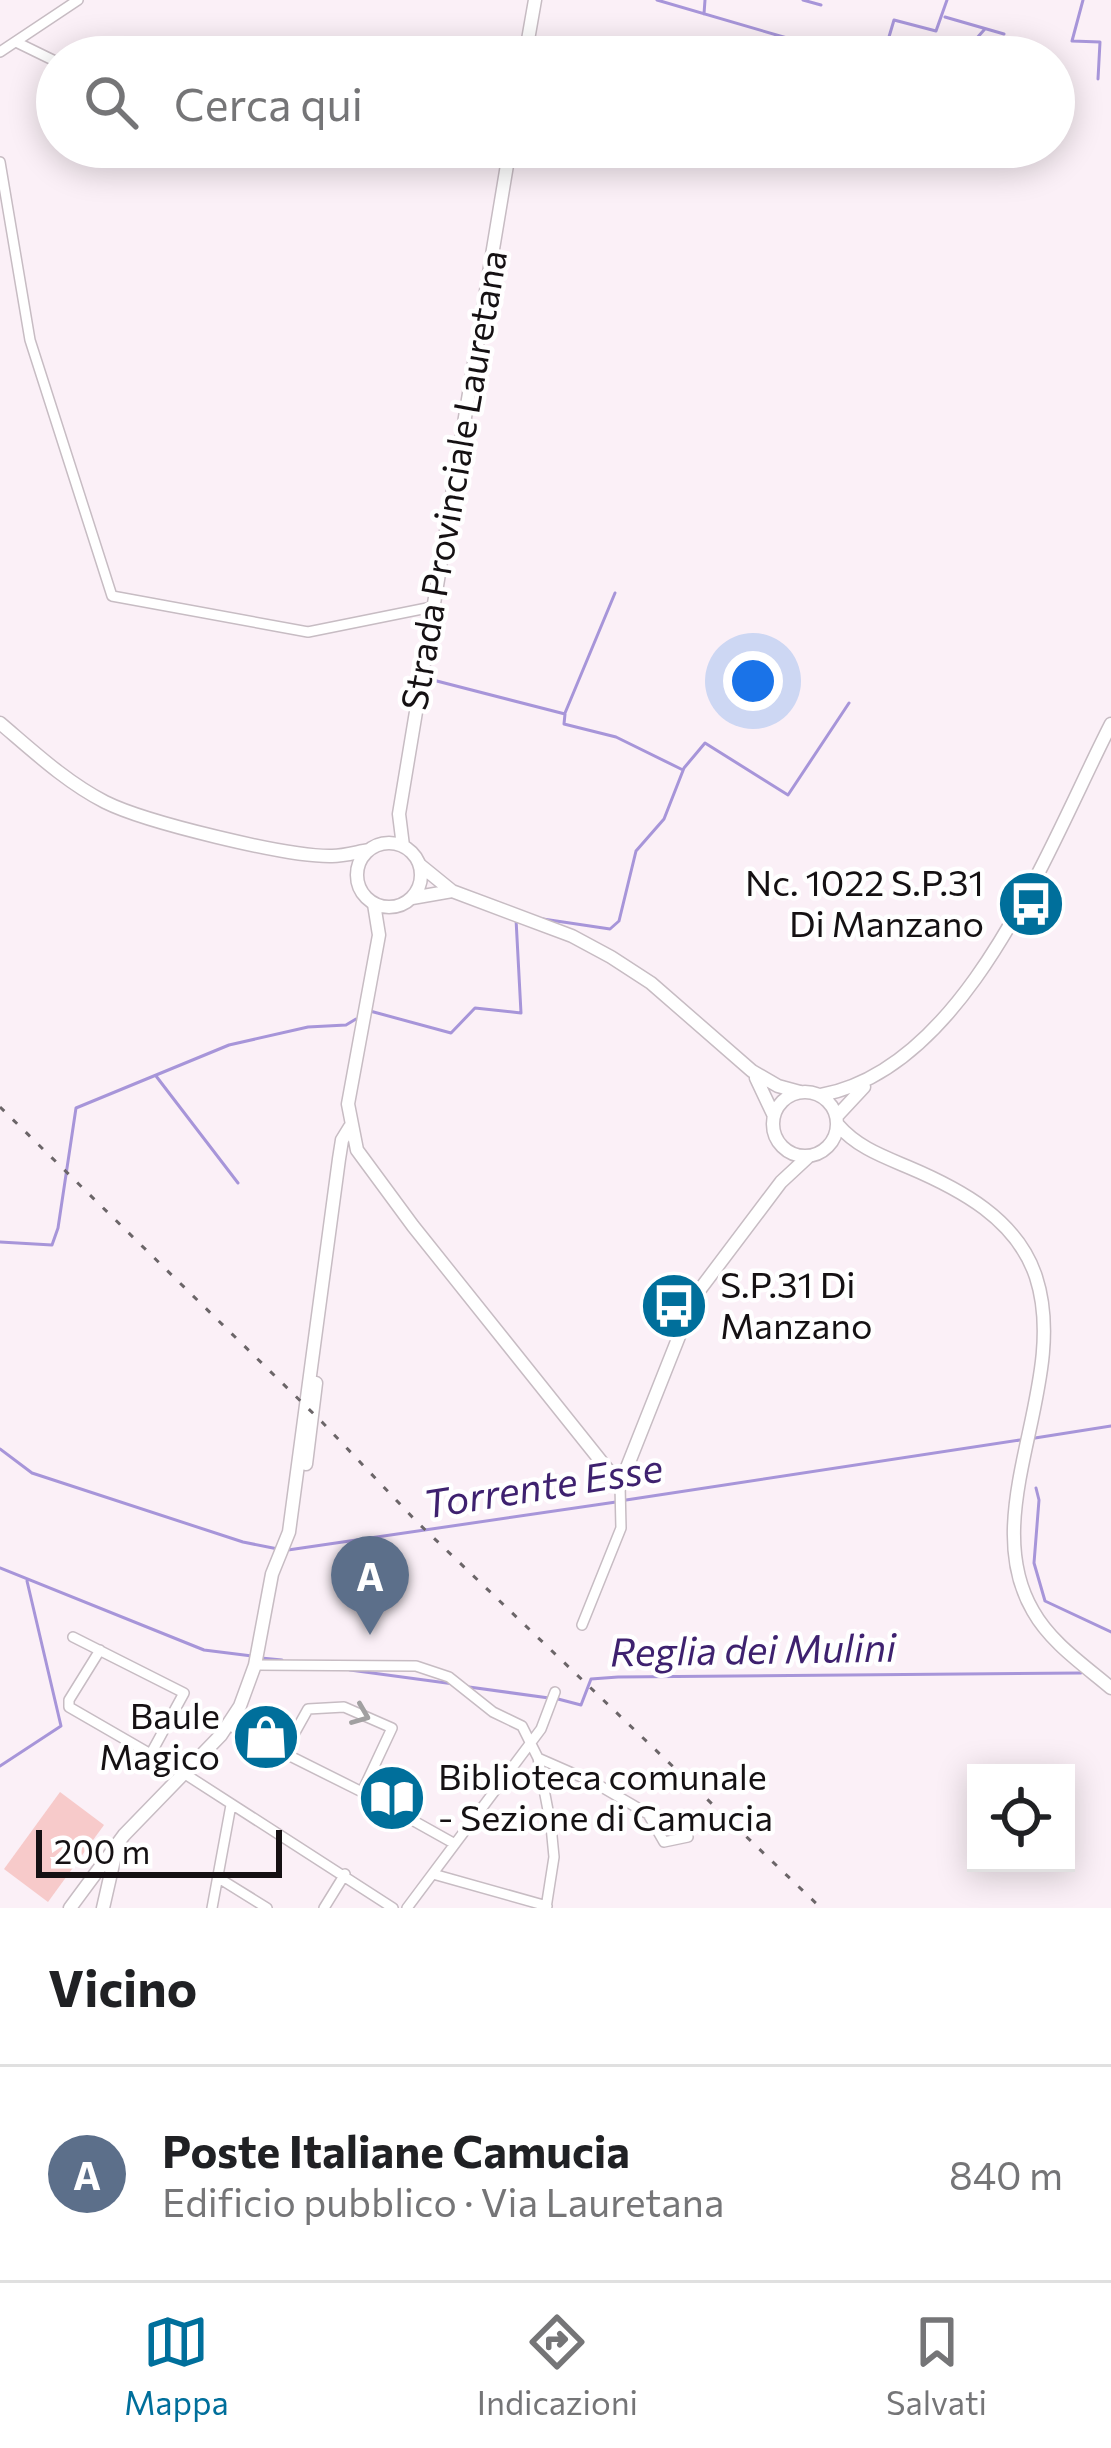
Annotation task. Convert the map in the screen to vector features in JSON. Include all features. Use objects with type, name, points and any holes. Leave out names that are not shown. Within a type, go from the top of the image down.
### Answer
[{"type":"main road","points":[[529,36],[535,0]]},
{"type":"main road","name":"Strada Provinciale Lauretana","points":[[404,846],[399,814],[506,168]]},
{"type":"main road","points":[[0,723],[56,771],[106,802],[146,817],[255,844],[330,856],[404,846],[452,891],[572,936],[651,983],[752,1071],[778,1086],[821,1096],[874,1078]]},
{"type":"main road","points":[[827,1148],[837,1121],[874,1078],[930,1036],[970,992],[1111,724]]},
{"type":"main road","name":"Strada Provinciale Lauretana","points":[[357,874],[399,814]]},
{"type":"main road","points":[[330,856],[357,874],[364,895],[374,904],[379,935],[348,1104],[357,1150],[620,1488]]},
{"type":"main road","points":[[379,935],[421,883],[420,865]]},
{"type":"main road","points":[[374,904],[452,891]]},
{"type":"main road","points":[[752,1071],[774,1116],[781,1182]]},
{"type":"main road","points":[[774,1116],[785,1098],[800,1092]]},
{"type":"main road","points":[[821,1096],[850,1139],[967,1196],[995,1216],[1018,1243],[1036,1276],[1043,1316],[1040,1383],[1014,1536],[1024,1594],[1046,1629],[1111,1688]]},
{"type":"main road","points":[[70,1906],[124,1835],[185,1774],[241,1706],[311,1437],[318,1361],[316,1321],[342,1140],[350,1127]]},
{"type":"main road","points":[[779,1144],[790,1153],[809,1156]]},
{"type":"main road","points":[[620,1488],[695,1295],[781,1182],[809,1156],[827,1148],[869,1150]]},
{"type":"main road","points":[[339,1159],[357,1150]]},
{"type":"main road","points":[[103,1904],[112,1859],[124,1835]]},
{"type":"main road","points":[[87,1883],[103,1904]]},
{"type":"street","points":[[0,52],[78,0]]},
{"type":"street","points":[[16,42],[36,52]]},
{"type":"street","points":[[0,162],[30,340],[112,596],[308,632],[432,607]]},
{"type":"street","points":[[582,1625],[623,1516],[620,1488]]},
{"type":"street","points":[[73,1637],[184,1693],[149,1757]]},
{"type":"street","points":[[100,1650],[68,1700],[69,1707],[185,1774],[393,1908]]},
{"type":"street","points":[[255,1665],[416,1666],[449,1677],[493,1712],[521,1726],[538,1758],[554,1857],[547,1907],[433,1874]]},
{"type":"street","points":[[407,1908],[541,1729],[555,1692]]},
{"type":"street","points":[[284,1752],[308,1709],[344,1707],[392,1728],[362,1792]]},
{"type":"street","points":[[228,1725],[454,1844]]},
{"type":"street","points":[[538,1758],[648,1814]]},
{"type":"street","points":[[212,1908],[231,1805]]},
{"type":"street","points":[[324,1908],[345,1874]]},
{"type":"street","points":[[217,1877],[267,1908]]},
{"type":"shaded area","points":[[60,1792],[104,1825],[48,1902],[4,1869]]},
{"type":"waterway","points":[[657,0],[780,36]]},
{"type":"waterway","points":[[704,14],[705,0]]},
{"type":"waterway","points":[[803,0],[821,5]]},
{"type":"waterway","points":[[889,36],[894,20],[936,31],[947,0]]},
{"type":"waterway","points":[[1073,36],[1083,0]]},
{"type":"waterway","points":[[945,17],[1004,34]]},
{"type":"waterway","points":[[979,36],[984,30]]},
{"type":"waterway","points":[[1075,41],[1100,42],[1098,79]]},
{"type":"waterway","points":[[565,713],[615,593]]},
{"type":"waterway","points":[[429,679],[565,714],[564,724],[616,737],[683,770]]},
{"type":"waterway","points":[[543,919],[610,929],[619,921],[636,851],[664,819],[684,768],[705,743],[788,795],[849,703]]},
{"type":"waterway","points":[[370,1011],[451,1033],[475,1008],[521,1013],[516,919]]},
{"type":"waterway","points":[[0,1242],[52,1245],[76,1108],[229,1045],[308,1027],[346,1025],[356,1019]]},
{"type":"waterway","points":[[156,1076],[238,1183]]},
{"type":"waterway","name":"Torrente Esse","points":[[1035,1438],[1111,1426]]},
{"type":"waterway","name":"Torrente Esse","points":[[626,1500],[1020,1440]]},
{"type":"waterway","name":"Torrente Esse","points":[[0,1449],[32,1473],[243,1542],[278,1549]]},
{"type":"waterway","points":[[1036,1488],[1034,1563],[1045,1601],[1111,1632]]},
{"type":"waterway","name":"Torrente Esse","points":[[288,1550],[616,1502]]},
{"type":"waterway","name":"Reglia dei Mulini","points":[[0,1568],[204,1650],[252,1656]]},
{"type":"waterway","points":[[0,1766],[61,1726],[27,1581]]},
{"type":"waterway","name":"Reglia dei Mulini","points":[[261,1658],[282,1660]]},
{"type":"waterway","name":"Reglia dei Mulini","points":[[350,1670],[454,1684]]},
{"type":"waterway","name":"Reglia dei Mulini","points":[[558,1699],[581,1705],[591,1679],[618,1677],[1081,1673]]},
{"type":"waterway","name":"Reglia dei Mulini","points":[[469,1687],[549,1698]]},
{"type":"railway","points":[[0,1107],[322,1422],[417,1522],[821,1908]]},
{"type":"place","name":"Nc. 1022 S.P.31 Di Manzano","points":[[1031,904]]},
{"type":"place","name":"S.P.31 Di Manzano","points":[[674,1306]]},
{"type":"place","name":"Poste Italiane Camucia","points":[[370,1635]]},
{"type":"place","name":"Baule Magico","points":[[266,1737]]},
{"type":"place","name":"Biblioteca comunale - Sezione di Camucia","points":[[392,1798]]}]
